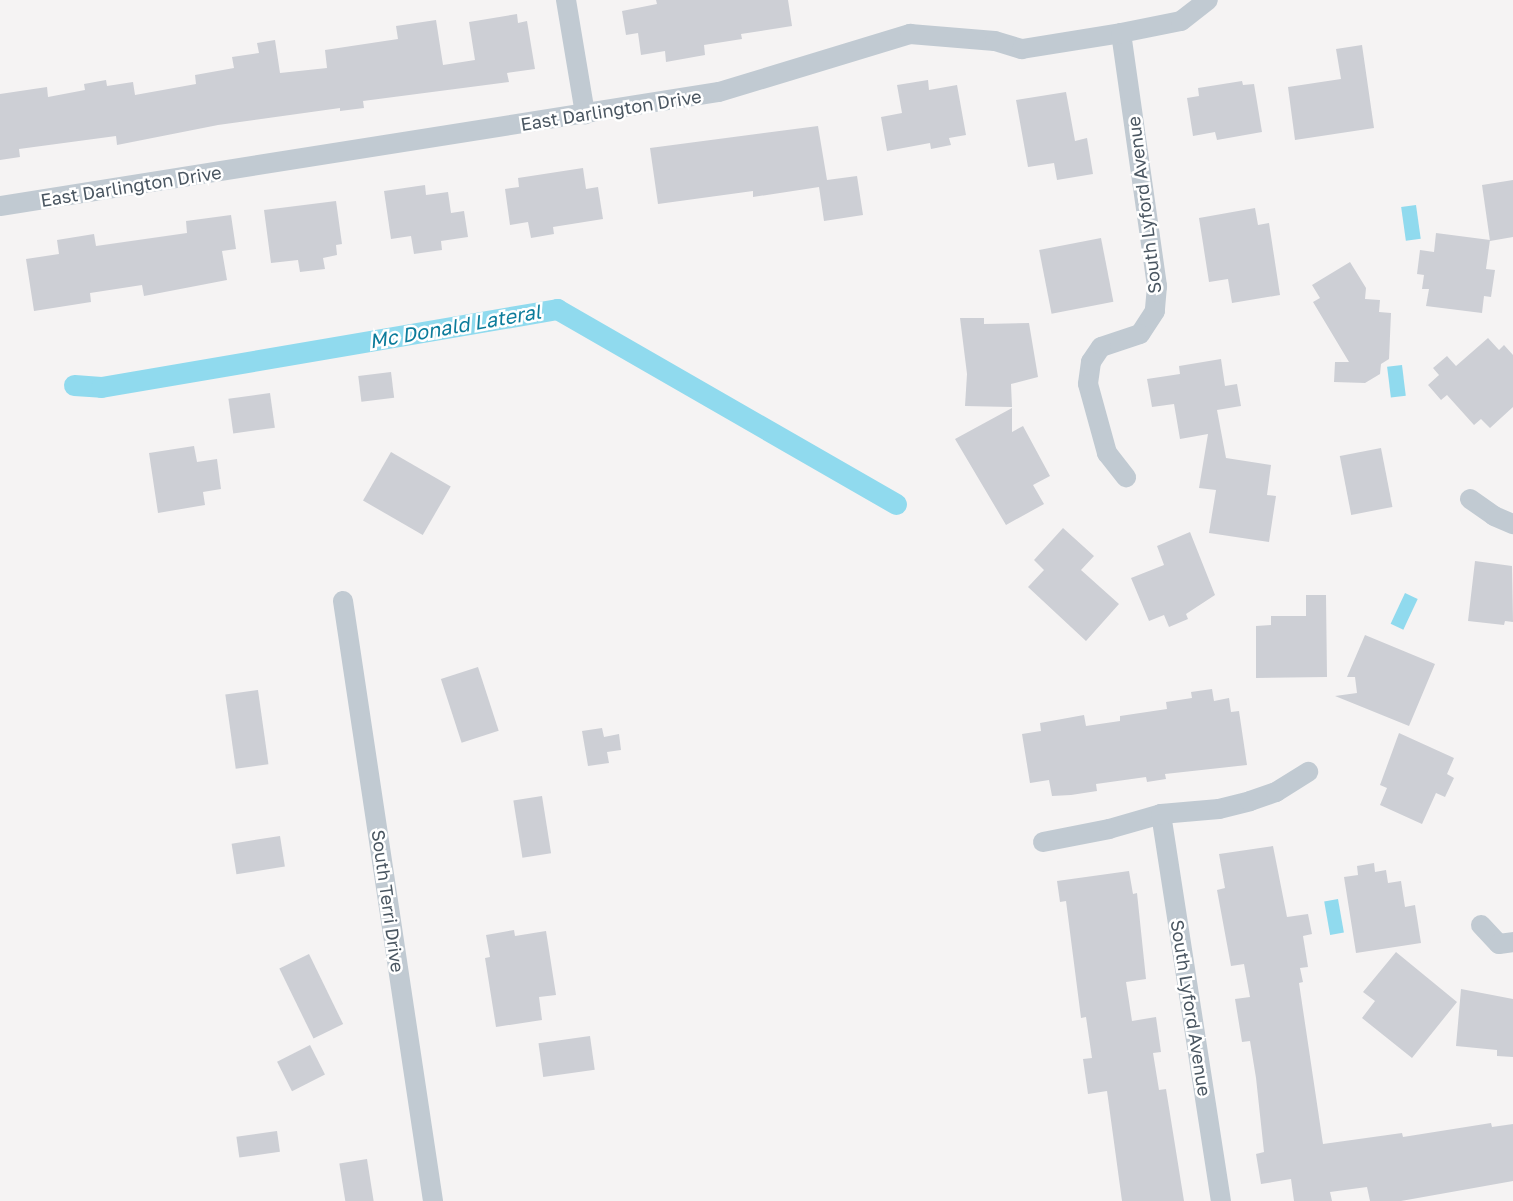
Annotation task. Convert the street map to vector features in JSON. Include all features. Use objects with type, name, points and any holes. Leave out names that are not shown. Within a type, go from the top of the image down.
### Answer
[{"type":"street","points":[[566,0],[585,114]]},
{"type":"street","name":"East Darlington Drive","points":[[0,206],[719,92],[910,34],[995,41],[1022,49],[1121,33],[1181,21],[1208,0]]},
{"type":"street","name":"South Lyford Avenue","points":[[1121,33],[1157,286],[1155,311],[1140,334],[1101,347],[1091,362],[1088,384],[1107,453],[1126,477]]},
{"type":"street","points":[[1470,499],[1494,516],[1513,524]]},
{"type":"street","name":"South Terri Drive","points":[[343,601],[433,1201]]},
{"type":"street","points":[[1043,842],[1109,829],[1161,814],[1219,809],[1250,801],[1276,792],[1308,772]]},
{"type":"street","name":"South Lyford Avenue","points":[[1161,814],[1221,1201]]},
{"type":"street","points":[[1481,925],[1498,944],[1513,942]]},
{"type":"water","points":[[1416,205],[1421,239],[1406,241],[1401,207]]},
{"type":"water","points":[[1402,365],[1406,396],[1391,398],[1387,367]]},
{"type":"water","points":[[1405,593],[1418,599],[1403,630],[1391,624]]},
{"type":"water","points":[[1338,899],[1344,932],[1330,935],[1324,901]]},
{"type":"building","points":[[656,0],[788,0],[792,26],[741,34],[742,39],[704,45],[705,55],[666,62],[665,51],[641,55],[638,33],[626,35],[622,11],[657,4]]},
{"type":"building","points":[[517,14],[518,23],[527,21],[535,69],[507,73],[509,82],[363,101],[364,108],[340,111],[340,108],[218,125],[117,145],[116,136],[19,149],[20,157],[0,160],[0,94],[47,87],[48,97],[85,90],[84,84],[106,80],[107,86],[133,82],[135,95],[196,84],[195,75],[234,68],[232,57],[259,53],[257,43],[275,40],[280,73],[327,68],[325,50],[398,39],[396,26],[436,20],[443,65],[475,60],[469,22]]},
{"type":"building","points":[[1362,45],[1374,128],[1295,140],[1288,87],[1341,79],[1336,49]]},
{"type":"building","points":[[928,80],[929,90],[957,85],[966,135],[949,138],[951,145],[931,149],[930,143],[887,151],[881,117],[902,113],[897,85]]},
{"type":"building","points":[[1242,81],[1243,85],[1254,84],[1262,132],[1217,140],[1215,132],[1193,136],[1187,98],[1199,96],[1198,88]]},
{"type":"building","points":[[1066,92],[1075,141],[1087,138],[1093,174],[1057,180],[1054,163],[1028,167],[1016,100]]},
{"type":"building","points":[[818,126],[827,180],[857,176],[863,215],[824,221],[819,187],[753,197],[753,191],[658,204],[650,148]]},
{"type":"building","points":[[583,168],[586,189],[598,187],[603,219],[553,227],[554,234],[531,238],[528,222],[510,225],[505,189],[519,187],[518,178]]},
{"type":"building","points":[[1513,180],[1513,237],[1490,241],[1482,185]]},
{"type":"building","points":[[425,185],[426,195],[448,192],[451,213],[464,211],[468,237],[441,241],[442,250],[414,254],[411,236],[391,239],[384,191]]},
{"type":"building","points":[[336,201],[342,244],[336,245],[337,255],[323,258],[325,269],[300,272],[298,260],[271,263],[264,210]]},
{"type":"building","points":[[1255,208],[1258,225],[1269,223],[1280,295],[1232,303],[1228,279],[1209,282],[1199,218]]},
{"type":"building","points":[[231,215],[236,249],[222,251],[227,280],[144,296],[142,285],[90,293],[91,302],[34,311],[26,259],[59,254],[57,240],[94,234],[96,246],[187,233],[186,221]]},
{"type":"building","points":[[1436,233],[1490,240],[1486,269],[1495,270],[1491,297],[1484,296],[1482,313],[1426,306],[1429,289],[1422,289],[1424,275],[1417,274],[1420,250],[1434,252]]},
{"type":"building","points":[[1101,238],[1113,302],[1052,314],[1039,250]]},
{"type":"building","points":[[1350,262],[1366,288],[1365,299],[1380,300],[1379,312],[1391,313],[1389,359],[1381,364],[1380,374],[1365,383],[1334,382],[1335,362],[1349,362],[1313,302],[1320,298],[1312,285]]},
{"type":"building","points":[[960,318],[984,318],[984,324],[1029,323],[1038,377],[1011,384],[1012,407],[965,406],[967,374]]},
{"type":"building","points":[[1488,338],[1499,350],[1504,345],[1513,355],[1513,407],[1490,428],[1481,419],[1474,425],[1447,395],[1441,400],[1428,385],[1439,375],[1433,368],[1447,356],[1456,366]]},
{"type":"building","points":[[1221,359],[1225,386],[1237,384],[1241,406],[1217,410],[1226,458],[1271,465],[1267,495],[1276,496],[1269,542],[1209,533],[1216,490],[1199,488],[1208,434],[1180,439],[1174,404],[1152,407],[1147,379],[1180,374],[1179,366]]},
{"type":"building","points":[[391,372],[394,398],[361,402],[358,376]]},
{"type":"building","points":[[270,393],[275,428],[233,434],[228,399]]},
{"type":"building","points":[[1012,408],[1012,432],[1023,426],[1050,476],[1033,485],[1044,504],[1006,525],[955,439]]},
{"type":"building","points":[[194,446],[197,462],[217,459],[221,489],[203,492],[205,505],[158,513],[149,453]]},
{"type":"building","points":[[1381,448],[1392,507],[1351,515],[1340,456]]},
{"type":"building","points":[[391,452],[451,486],[423,535],[363,500]]},
{"type":"building","points":[[1063,528],[1094,556],[1081,570],[1119,604],[1086,641],[1028,587],[1044,570],[1034,560]]},
{"type":"building","points":[[1190,532],[1215,595],[1186,614],[1188,619],[1169,627],[1164,615],[1149,621],[1131,578],[1164,565],[1157,546]]},
{"type":"building","points":[[1475,561],[1512,566],[1513,622],[1505,621],[1504,625],[1468,621]]},
{"type":"building","points":[[1306,595],[1326,595],[1327,677],[1256,678],[1256,626],[1271,625],[1271,616],[1306,616]]},
{"type":"building","points":[[1365,635],[1435,664],[1409,726],[1335,696],[1357,693],[1355,677],[1347,677]]},
{"type":"building","points":[[478,667],[499,731],[462,743],[441,679]]},
{"type":"building","points":[[1212,689],[1214,701],[1229,698],[1231,712],[1239,711],[1247,765],[1165,774],[1166,779],[1147,782],[1146,777],[1096,784],[1097,791],[1071,795],[1052,796],[1049,780],[1030,783],[1022,734],[1041,731],[1040,723],[1084,715],[1086,726],[1120,721],[1120,716],[1167,709],[1166,702],[1192,698],[1191,692]]},
{"type":"building","points":[[258,690],[268,764],[236,769],[225,695]]},
{"type":"building","points":[[602,728],[604,737],[619,734],[621,750],[607,752],[609,763],[588,766],[582,731]]},
{"type":"building","points":[[1399,733],[1454,758],[1447,774],[1454,778],[1445,797],[1436,793],[1422,824],[1380,805],[1387,788],[1380,785]]},
{"type":"building","points":[[542,796],[551,853],[522,858],[513,801]]},
{"type":"building","points":[[280,836],[285,867],[236,874],[232,844]]},
{"type":"building","points":[[1273,846],[1287,917],[1308,914],[1312,934],[1303,936],[1308,967],[1300,968],[1303,982],[1299,983],[1323,1144],[1402,1133],[1403,1137],[1491,1123],[1492,1127],[1513,1124],[1513,1181],[1401,1201],[1370,1201],[1367,1187],[1330,1192],[1332,1201],[1294,1201],[1291,1179],[1261,1184],[1256,1154],[1264,1152],[1256,1078],[1250,1041],[1242,1042],[1235,999],[1250,997],[1244,964],[1231,966],[1217,890],[1225,888],[1219,854]]},
{"type":"building","points":[[1374,863],[1375,872],[1386,870],[1388,883],[1401,881],[1405,907],[1415,905],[1421,943],[1356,953],[1344,877],[1358,875],[1357,866]]},
{"type":"building","points":[[1129,871],[1133,894],[1137,893],[1146,979],[1126,982],[1132,1021],[1156,1017],[1161,1052],[1153,1053],[1159,1090],[1166,1089],[1184,1201],[1122,1201],[1107,1091],[1088,1094],[1083,1059],[1092,1058],[1086,1017],[1081,1018],[1066,901],[1060,902],[1057,881]]},
{"type":"building","points":[[514,930],[515,936],[546,931],[556,995],[539,997],[542,1020],[496,1027],[485,958],[490,957],[486,935]]},
{"type":"building","points":[[1396,952],[1457,1002],[1412,1058],[1362,1018],[1375,1001],[1363,992]]},
{"type":"building","points":[[309,954],[343,1024],[314,1039],[279,968]]},
{"type":"building","points":[[1461,989],[1513,999],[1513,1057],[1497,1056],[1497,1050],[1456,1046]]},
{"type":"building","points":[[590,1036],[595,1070],[543,1077],[539,1043]]},
{"type":"building","points":[[310,1045],[325,1074],[292,1091],[277,1062]]},
{"type":"building","points":[[277,1131],[280,1152],[239,1158],[236,1137]]},
{"type":"building","points":[[367,1159],[374,1201],[345,1201],[339,1163]]},
{"type":"waterway","name":"Mc Donald Lateral","points":[[74,385],[101,387],[557,309],[896,504]]}]
